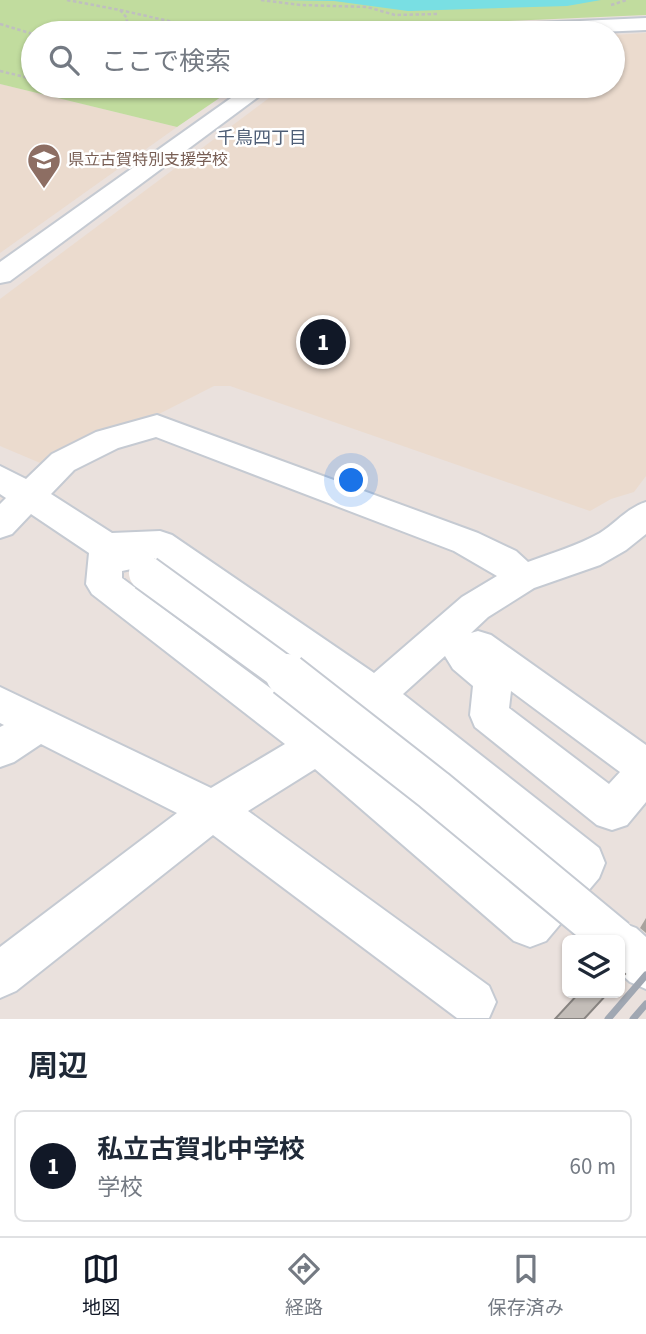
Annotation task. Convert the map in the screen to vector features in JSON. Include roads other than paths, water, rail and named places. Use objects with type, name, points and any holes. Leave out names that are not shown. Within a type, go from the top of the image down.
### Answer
[{"type":"street","points":[[625,24],[646,24]]},
{"type":"street","points":[[0,275],[245,98]]},
{"type":"street","points":[[0,525],[14,486],[107,440],[157,426],[466,542],[504,561],[522,578]]},
{"type":"street","points":[[14,486],[146,573],[299,684],[434,790],[609,935]]},
{"type":"street","points":[[0,975],[213,810],[317,746],[449,629],[497,591],[522,578],[588,555],[614,541],[646,516]]},
{"type":"street","points":[[160,544],[374,694],[584,863],[530,925],[317,746],[104,584],[107,547],[160,544]]},
{"type":"street","points":[[449,629],[480,647],[646,770],[612,811],[489,715],[493,680],[466,658],[449,629]]},
{"type":"street","points":[[0,704],[213,810],[473,1002]]},
{"type":"street","points":[[0,749],[38,724]]},
{"type":"street","points":[[625,948],[646,966]]},
{"type":"water","points":[[281,0],[601,0],[567,6],[408,11],[334,1]]},
{"type":"railway","points":[[608,1019],[646,975]]},
{"type":"railway","points":[[633,1019],[646,1004]]},
{"type":"place","name":"県立古賀特別支援学校","points":[[44,190]]},
{"type":"place","name":"私立古賀北中学校","points":[[323,342]]},
{"type":"district","name":"千鳥四丁目","points":[[262,138]]}]
